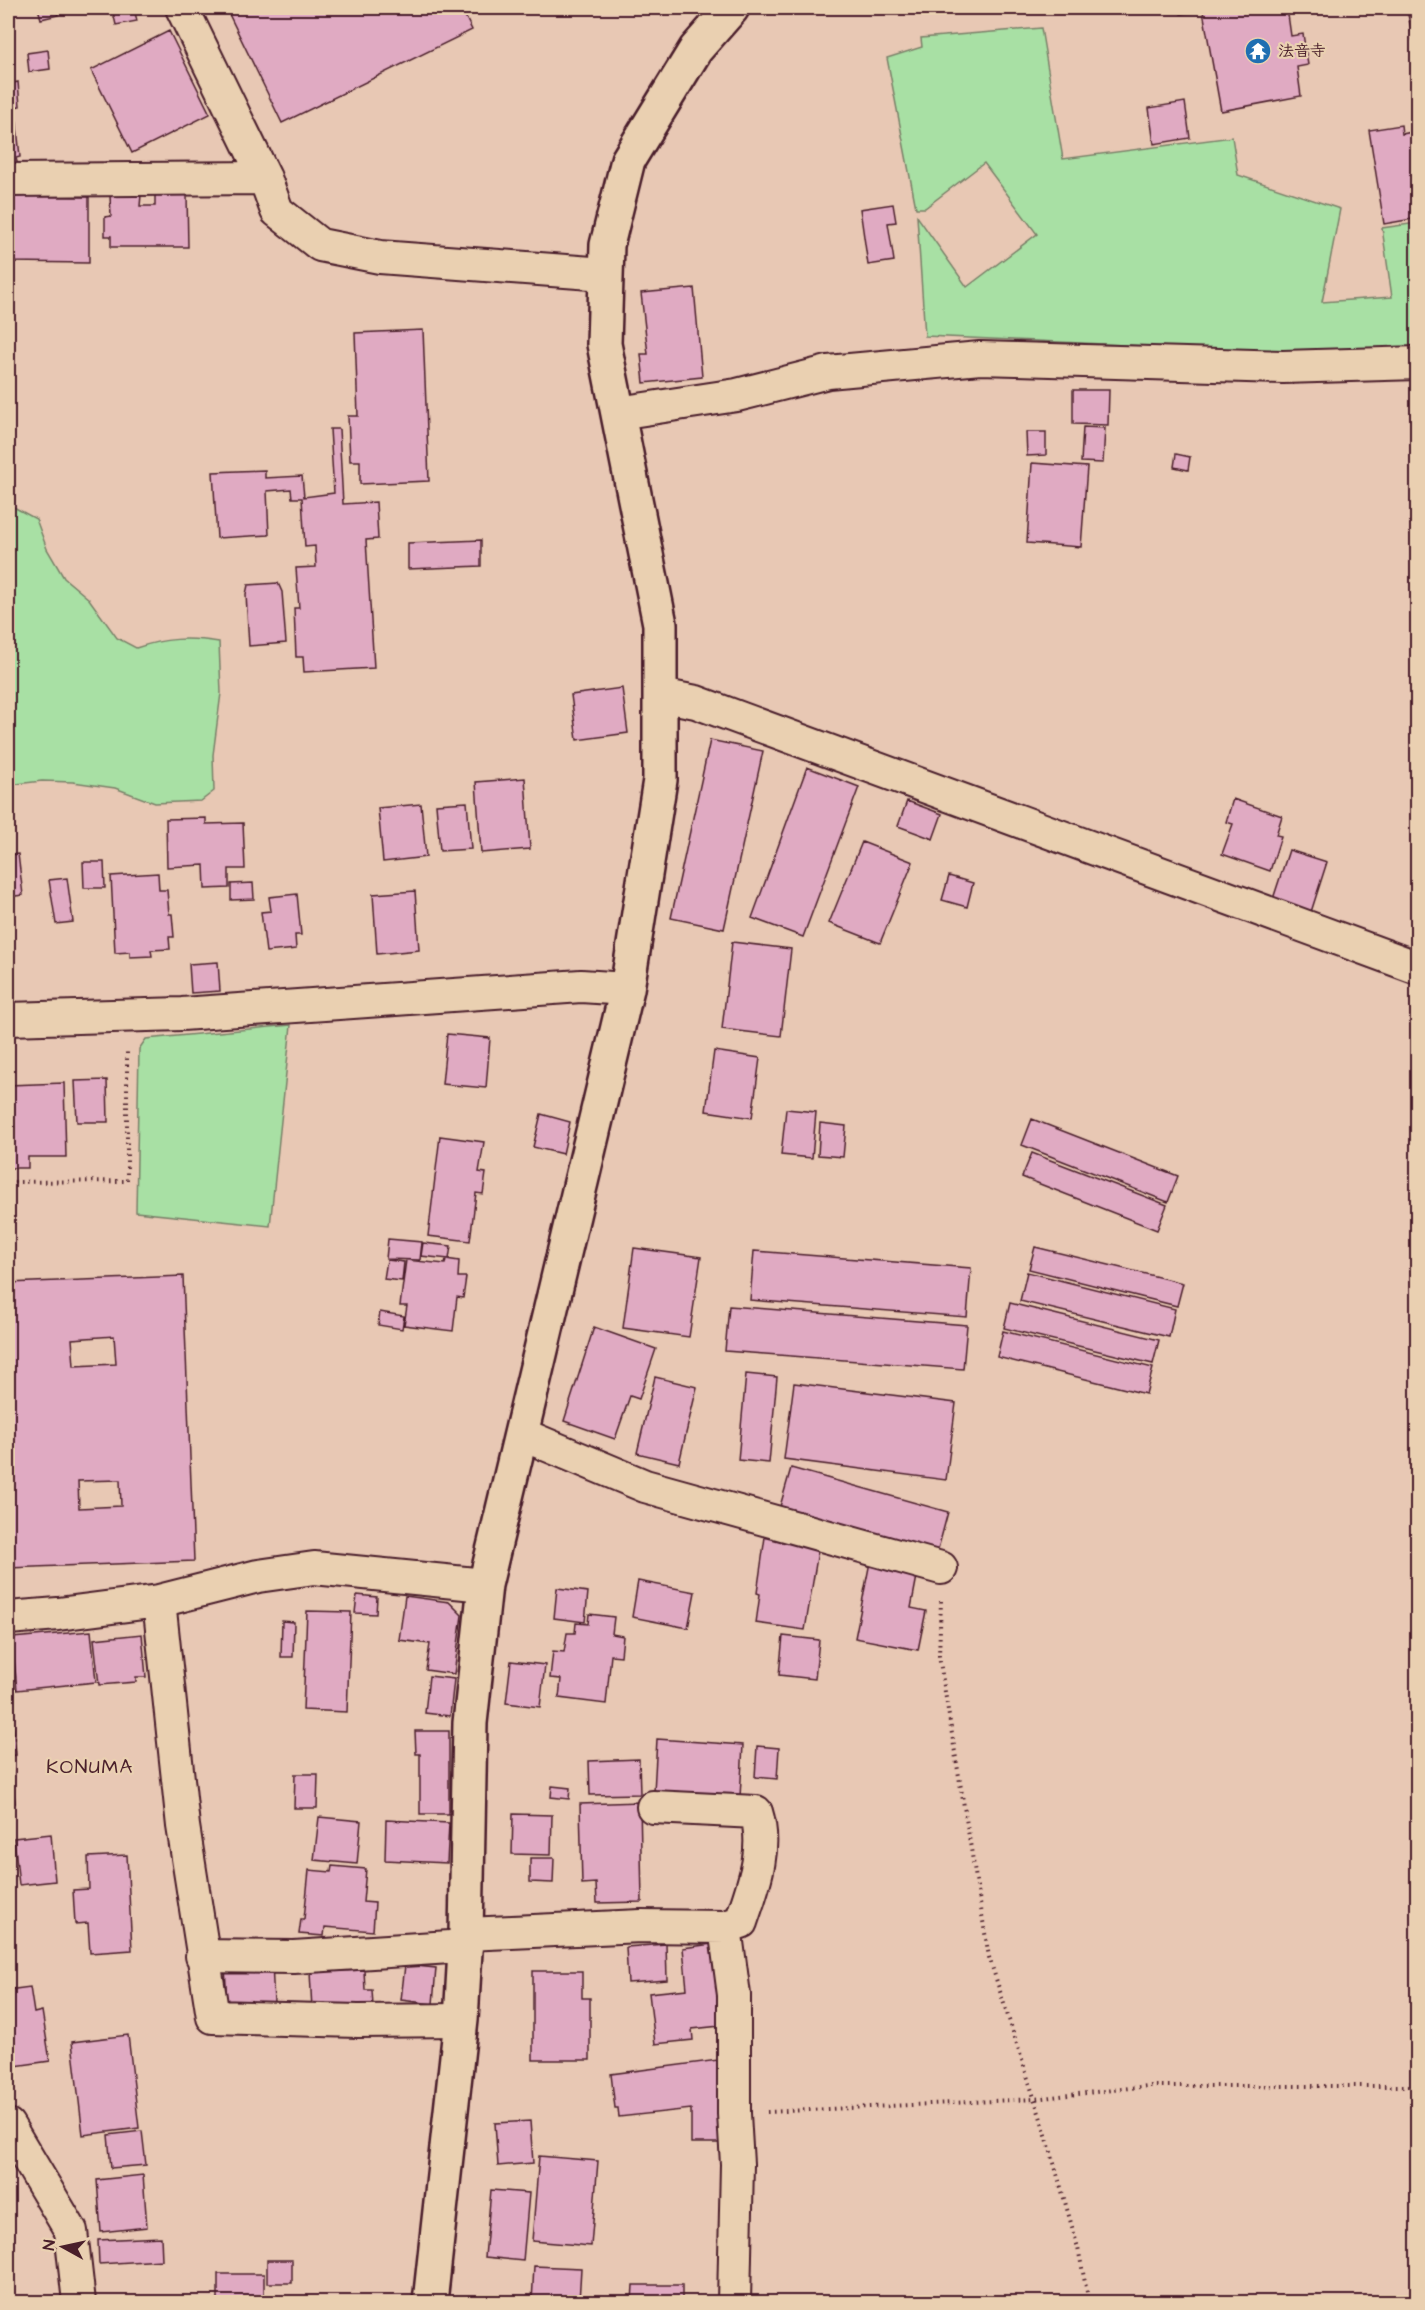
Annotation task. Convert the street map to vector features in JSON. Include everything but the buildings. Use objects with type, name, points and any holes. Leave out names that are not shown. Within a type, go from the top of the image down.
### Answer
[{"type":"street","points":[[182,8],[265,178],[277,211],[320,245],[380,257],[605,274]]},
{"type":"street","points":[[430,2302],[461,2020],[466,1940],[470,1723],[485,1585],[627,989],[660,780],[660,624],[604,344],[607,245],[628,160],[696,49],[732,8]]},
{"type":"street","points":[[8,180],[265,178]]},
{"type":"street","points":[[618,413],[738,395],[828,372],[980,358],[1283,368],[1418,363]]},
{"type":"street","points":[[660,695],[696,702],[1418,968]]},
{"type":"street","points":[[8,1019],[126,1016],[581,986],[627,989]]},
{"type":"street","points":[[521,1434],[645,1486],[941,1568]]},
{"type":"street","points":[[8,1618],[159,1601],[258,1576],[314,1568],[485,1585]]},
{"type":"street","points":[[159,1601],[183,1826],[213,2017],[358,2021],[461,2020]]},
{"type":"street","points":[[202,1956],[294,1957],[641,1926],[725,1927],[741,1922],[759,1868],[760,1827],[756,1812],[653,1807]]},
{"type":"street","points":[[725,1927],[734,1995],[734,2114],[737,2164],[734,2302]]},
{"type":"street","points":[[8,2125],[71,2231],[79,2302]]},
{"type":"path","points":[[8,1182],[128,1181],[126,1016]]},
{"type":"path","points":[[941,1568],[939,1656],[989,1957],[1078,2248],[1089,2302]]},
{"type":"path","points":[[734,2114],[1034,2099],[1149,2086],[1418,2086]]},
{"type":"green space","points":[[1041,28],[1063,159],[1232,137],[1238,175],[1340,209],[1322,302],[1392,297],[1382,228],[1417,223],[1417,347],[1258,351],[925,336],[917,216],[967,287],[1037,234],[984,163],[925,208],[916,208],[887,58],[922,47],[921,38]]},
{"type":"green space","points":[[8,504],[36,519],[47,549],[64,578],[89,599],[117,638],[136,648],[177,639],[219,642],[221,693],[213,755],[214,791],[201,801],[155,803],[115,788],[73,782],[42,781],[8,785]]},
{"type":"green space","points":[[291,1025],[270,1226],[136,1212],[139,1049],[146,1039]]},
{"type":"place","name":"法音寺","points":[[1258,51]]},
{"type":"district","name":"KONUMA","points":[[90,1767]]}]
